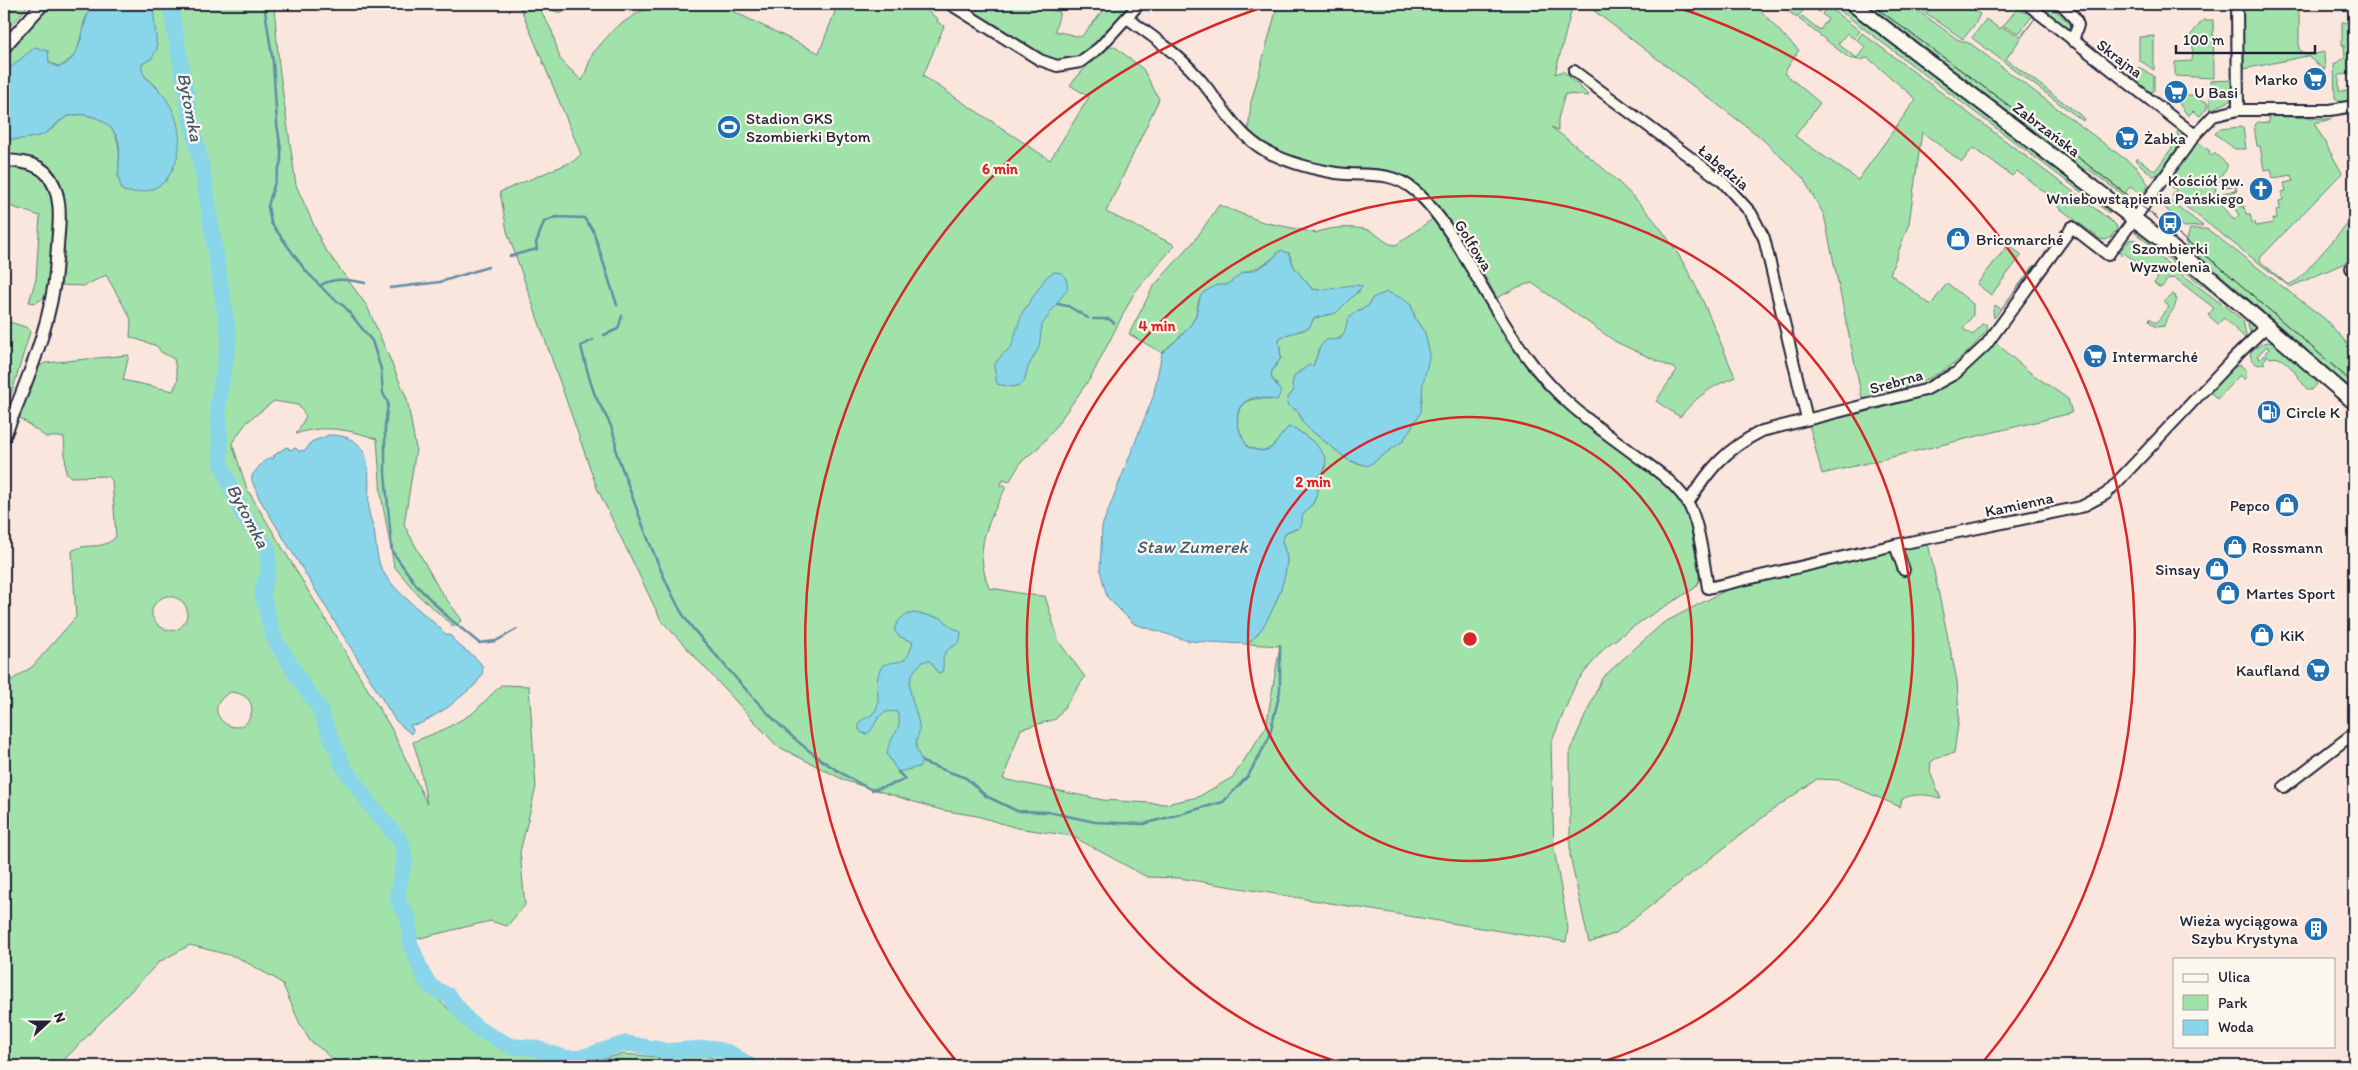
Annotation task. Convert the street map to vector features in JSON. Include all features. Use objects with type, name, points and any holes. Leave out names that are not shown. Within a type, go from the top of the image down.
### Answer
[{"type":"main road","name":"Zabrzańska","points":[[1853,4],[2135,218],[2268,325],[2354,402]]},
{"type":"street","points":[[4,47],[43,4]]},
{"type":"street","points":[[950,4],[1040,60],[1057,66],[1080,62],[1099,48],[1139,4]]},
{"type":"street","name":"Skrajna","points":[[2027,4],[2195,135]]},
{"type":"street","points":[[2061,4],[2075,18],[2078,25],[2073,41]]},
{"type":"street","points":[[2237,4],[2238,110]]},
{"type":"street","name":"Golfowa","points":[[1127,18],[1176,54],[1198,76],[1228,117],[1248,139],[1266,151],[1299,166],[1338,173],[1376,174],[1396,180],[1414,189],[1450,231],[1516,341],[1553,388],[1580,412],[1672,482],[1688,503],[1699,538],[1708,588]]},
{"type":"street","name":"Łabędzia","points":[[1574,71],[1722,181],[1751,213],[1764,238],[1807,419]]},
{"type":"street","points":[[2135,218],[2195,135],[2213,116],[2238,110],[2330,110],[2354,106]]},
{"type":"street","points":[[4,160],[28,163],[48,174],[57,193],[59,222],[54,284],[48,315],[22,392],[4,437]]},
{"type":"street","name":"Srebrna","points":[[1688,503],[1702,481],[1739,443],[1762,431],[1925,390],[1956,373],[1986,345],[2072,227],[2108,255],[2135,218]]},
{"type":"street","name":"Kamienna","points":[[1708,588],[1895,545],[2081,506],[2095,501],[2106,494],[2232,360],[2268,325]]},
{"type":"street","points":[[1895,545],[1904,570]]},
{"type":"street","points":[[2284,787],[2354,733]]},
{"type":"green space","points":[[4,4],[30,4],[4,33]]},
{"type":"green space","points":[[52,4],[92,4],[84,22],[78,49],[74,56],[60,67],[49,62],[48,57],[13,66],[4,73],[4,61],[20,39]]},
{"type":"green space","points":[[152,4],[274,4],[279,66],[296,185],[323,246],[367,306],[407,399],[416,449],[404,525],[439,589],[462,620],[454,627],[418,595],[394,566],[381,495],[377,439],[337,429],[316,429],[296,434],[306,416],[298,405],[274,401],[247,422],[232,443],[247,489],[391,728],[427,804],[419,761],[413,742],[445,729],[473,713],[501,685],[529,686],[536,787],[520,852],[525,905],[507,926],[490,921],[416,939],[409,912],[401,895],[408,867],[405,844],[348,764],[327,719],[324,703],[289,657],[281,660],[316,707],[319,720],[346,776],[400,847],[402,860],[394,896],[398,908],[406,918],[406,933],[411,960],[419,976],[442,1003],[478,1034],[502,1050],[528,1053],[570,1066],[354,1066],[350,1057],[341,1064],[331,1059],[324,1051],[310,1041],[300,1024],[283,985],[276,979],[237,957],[190,945],[159,962],[58,1066],[4,1066],[4,685],[32,667],[76,617],[72,551],[78,548],[105,544],[116,537],[112,480],[108,476],[71,477],[66,473],[64,437],[46,437],[17,416],[35,369],[45,363],[129,355],[123,380],[173,391],[178,380],[174,359],[161,352],[157,346],[130,337],[131,319],[106,275],[84,286],[58,285],[64,220],[64,201],[61,185],[55,172],[45,163],[30,158],[4,154],[4,139],[33,137],[49,131],[67,117],[77,115],[90,116],[105,123],[116,136],[119,152],[118,178],[166,181],[176,161],[160,92],[141,69],[141,64],[152,58]],"holes":[[[166,596],[171,596],[183,602],[187,610],[186,619],[180,627],[173,630],[165,629],[158,625],[153,618],[152,611],[156,603]],[[231,692],[247,698],[252,709],[246,723],[239,727],[223,722],[218,716],[217,708],[221,700]]]},
{"type":"green space","points":[[519,4],[537,4],[552,31],[560,59],[582,81],[593,53],[615,28],[639,12],[660,4],[718,4],[819,53],[838,4],[918,4],[944,26],[923,76],[1050,160],[1089,97],[1070,85],[1099,52],[1114,46],[1143,69],[1159,99],[1106,212],[1175,245],[1134,293],[1091,377],[1051,433],[1039,447],[1021,462],[1009,482],[1003,480],[1000,486],[1005,485],[1006,487],[988,524],[982,560],[989,588],[1045,596],[1059,642],[1085,677],[1056,719],[1021,729],[1003,779],[1103,800],[1166,804],[1198,797],[1233,777],[1266,727],[1280,646],[1246,644],[1261,629],[1274,606],[1286,570],[1287,558],[1282,541],[1286,532],[1299,528],[1302,516],[1314,502],[1325,468],[1316,444],[1296,429],[1289,427],[1269,449],[1257,450],[1248,447],[1239,428],[1239,411],[1243,404],[1249,400],[1271,400],[1277,384],[1271,377],[1272,371],[1281,358],[1279,340],[1286,335],[1309,328],[1314,318],[1336,313],[1352,296],[1360,291],[1312,289],[1294,267],[1289,253],[1279,251],[1263,265],[1243,273],[1230,283],[1200,297],[1192,323],[1162,353],[1129,334],[1153,287],[1195,240],[1219,205],[1263,222],[1316,233],[1334,228],[1368,230],[1388,243],[1396,245],[1434,218],[1455,246],[1507,342],[1543,388],[1591,430],[1670,487],[1683,505],[1689,519],[1699,573],[1699,581],[1695,588],[1646,618],[1605,647],[1576,683],[1551,743],[1554,849],[1568,928],[1566,942],[1179,878],[1147,877],[1072,836],[1017,828],[977,816],[941,810],[846,781],[777,746],[661,620],[597,488],[507,231],[500,192],[574,161],[581,154]],"holes":[[[1383,305],[1411,305],[1416,320],[1425,333],[1421,411],[1359,464],[1348,460],[1303,423],[1298,411],[1294,409],[1288,398],[1294,390],[1294,377],[1301,371],[1313,366],[1320,347],[1342,336],[1352,316],[1363,308]]]},
{"type":"green space","points":[[550,4],[578,4],[562,13],[554,11]]},
{"type":"green space","points":[[961,4],[1026,4],[1060,12],[1055,31],[1081,37],[1109,4],[1131,4],[1098,44],[1078,57],[1063,62],[1039,53]]},
{"type":"green space","points":[[1278,4],[1573,4],[1555,74],[1563,71],[1589,96],[1565,94],[1558,119],[1558,130],[1551,127],[1623,186],[1654,220],[1668,239],[1696,287],[1735,377],[1704,393],[1680,417],[1656,401],[1677,370],[1616,342],[1532,283],[1518,287],[1497,298],[1450,223],[1435,204],[1402,177],[1378,169],[1313,165],[1290,157],[1248,133],[1251,102]]},
{"type":"green space","points":[[1585,4],[1754,4],[1799,50],[1784,73],[1820,103],[1795,136],[1858,180],[1916,99],[1868,58],[1859,60],[1849,58],[1799,19],[1802,16],[1820,30],[1828,19],[1822,14],[1827,6],[1860,31],[1854,39],[1847,33],[1838,44],[1857,58],[1865,47],[1857,40],[1862,33],[2092,206],[2116,225],[2117,229],[2106,240],[2100,239],[2058,207],[2060,204],[2017,171],[2012,176],[1973,148],[1962,162],[1922,132],[1909,223],[1890,274],[1931,305],[1947,283],[1973,304],[1973,315],[1963,329],[1973,335],[1982,324],[1986,324],[1988,329],[1960,358],[1932,377],[1862,398],[1824,215],[1803,178],[1759,136]]},
{"type":"green space","points":[[1779,4],[1825,5],[1819,12],[1811,5],[1808,9],[1806,7],[1797,18]]},
{"type":"green space","points":[[1831,4],[1843,4],[2111,211],[2109,213]]},
{"type":"green space","points":[[1862,4],[1909,4],[1957,39],[1971,44],[2137,168],[2149,185],[2143,193],[2139,193],[2130,187],[2123,195],[2088,169],[2085,172]]},
{"type":"green space","points":[[1913,4],[1965,4],[1980,14],[1963,39]]},
{"type":"green space","points":[[2032,4],[2048,4],[2072,25],[2067,32]]},
{"type":"green space","points":[[2241,4],[2299,4],[2299,49],[2307,56],[2244,69]]},
{"type":"green space","points":[[2018,8],[2025,13],[2028,10],[2033,15],[2019,33],[2003,26]]},
{"type":"green space","points":[[2036,17],[2006,59],[2079,114],[2084,119],[2083,121],[1972,38],[1986,19],[2000,29],[2001,27],[2021,36]]},
{"type":"green space","points":[[2203,20],[2213,20],[2214,78],[2175,76],[2175,62],[2192,61],[2193,45],[2190,36]]},
{"type":"green space","points":[[2342,22],[2354,23],[2354,74],[2339,75],[2339,91],[2349,91],[2349,101],[2341,102],[2335,98],[2334,64],[2345,58],[2344,45],[2342,45]]},
{"type":"green space","points":[[2154,36],[2154,70],[2139,60],[2139,37]]},
{"type":"green space","points":[[2324,52],[2325,70],[2307,56]]},
{"type":"green space","points":[[2138,67],[2154,76],[2154,91],[2146,93],[2127,77],[2138,77]]},
{"type":"green space","points":[[2233,80],[2233,94],[2230,101],[2210,110],[2210,81]]},
{"type":"green space","points":[[2173,95],[2196,95],[2196,98],[2207,102],[2207,108],[2200,116],[2193,111],[2188,116]]},
{"type":"green space","points":[[2269,116],[2332,119],[2314,123],[2342,173],[2261,257],[2260,261],[2288,285],[2298,280],[2354,217],[2354,259],[2290,287],[2172,196],[2176,190],[2167,183],[2198,142],[2210,151],[2209,154],[2212,156],[2214,153],[2227,164],[2227,168],[2217,183],[2216,195],[2234,220],[2239,215],[2223,193],[2236,189],[2237,191],[2232,192],[2234,199],[2239,199],[2241,207],[2244,206],[2246,214],[2250,214],[2252,223],[2255,222],[2256,226],[2273,223],[2272,219],[2277,218],[2276,210],[2280,209],[2279,201],[2283,200],[2281,192],[2286,191],[2284,183],[2294,181],[2292,175],[2273,178],[2271,169],[2264,170],[2260,146],[2257,146],[2254,126],[2258,122],[2269,123]]},
{"type":"green space","points":[[2243,127],[2246,149],[2235,149],[2215,134],[2219,129]]},
{"type":"green space","points":[[2179,129],[2186,137],[2157,175],[2153,176],[2135,160],[2137,158],[2155,171],[2179,138],[2177,133]]},
{"type":"green space","points":[[4,165],[36,174],[47,186],[52,199],[54,230],[49,290],[46,296],[36,303],[29,302],[36,279],[40,216],[4,204]]},
{"type":"green space","points":[[2232,179],[2235,186],[2221,187],[2223,183]]},
{"type":"green space","points":[[2164,196],[2203,226],[2184,227],[2164,207]]},
{"type":"green space","points":[[2190,229],[2207,229],[2325,319],[2354,351],[2354,391],[2190,248],[2186,243]]},
{"type":"green space","points":[[2134,232],[2142,233],[2248,317],[2252,326],[2251,335],[2246,319]]},
{"type":"green space","points":[[2135,239],[2243,320],[2247,340],[2224,318],[2218,324],[2208,315],[2214,308],[2175,278],[2168,279],[2162,287],[2159,287],[2154,283],[2158,278],[2124,253],[2121,256],[2120,251],[2129,240]]},
{"type":"green space","points":[[2008,245],[2022,255],[1991,295],[1977,284]]},
{"type":"green space","points":[[2035,266],[1994,318],[1993,311],[1995,305],[2001,309]]},
{"type":"green space","points":[[2172,293],[2176,301],[2175,305],[2164,326],[2156,327],[2149,321],[2150,318],[2156,323],[2169,307],[2164,301]]},
{"type":"green space","points":[[10,322],[28,328],[30,332],[4,418],[4,324]]},
{"type":"green space","points":[[1994,341],[2028,371],[2068,399],[2072,413],[1822,474],[1809,424],[1889,406],[1929,393],[1962,374],[1975,363]]},
{"type":"green space","points":[[2263,343],[2273,343],[2314,378],[2317,384],[2312,390],[2308,390],[2292,368],[2282,359],[2270,358],[2265,353],[2269,349],[2267,346],[2257,356],[2260,359],[2264,355],[2267,357],[2263,361],[2265,363],[2259,365],[2253,362],[2251,351]]},
{"type":"green space","points":[[2240,365],[2246,370],[2247,376],[2245,380],[2240,375],[2217,399],[2210,392],[2234,367]]},
{"type":"green space","points":[[1928,543],[1957,681],[1959,717],[1954,753],[1938,757],[1931,762],[1930,772],[1941,799],[1927,795],[1916,795],[1902,799],[1900,807],[1839,780],[1817,779],[1771,811],[1616,933],[1589,943],[1570,856],[1570,750],[1602,678],[1663,623],[1734,586]]},
{"type":"green space","points":[[623,1054],[670,1058],[705,1055],[733,1066],[571,1066]]},
{"type":"water","points":[[92,4],[152,4],[153,6],[157,49],[152,58],[142,64],[142,69],[145,76],[160,91],[171,107],[178,125],[179,144],[175,163],[168,177],[163,183],[149,190],[123,191],[119,177],[120,153],[118,139],[110,127],[91,116],[69,116],[45,134],[23,139],[4,139],[4,73],[35,47],[48,51],[49,62],[57,67],[66,64],[77,50]]},
{"type":"water","name":"Staw Zumerek","points":[[1282,250],[1289,254],[1294,267],[1312,289],[1326,290],[1350,285],[1363,286],[1336,313],[1314,318],[1309,328],[1286,335],[1279,340],[1281,358],[1272,371],[1271,377],[1281,392],[1277,400],[1253,398],[1245,401],[1238,412],[1238,426],[1248,447],[1264,451],[1269,449],[1289,427],[1296,429],[1316,444],[1326,458],[1325,468],[1314,502],[1302,516],[1302,524],[1299,528],[1286,532],[1282,541],[1287,559],[1286,569],[1274,606],[1261,630],[1246,644],[1189,641],[1134,624],[1107,597],[1100,570],[1102,526],[1153,397],[1162,353],[1192,323],[1200,297],[1204,292],[1217,285],[1227,285],[1242,273],[1255,270],[1269,262]]},
{"type":"water","points":[[1054,272],[1062,273],[1068,288],[1042,325],[1039,347],[1028,367],[1024,382],[1012,387],[997,384],[994,367],[998,359],[1011,347],[1022,313],[1047,276]]},
{"type":"water","points":[[1387,292],[1402,298],[1411,305],[1416,320],[1425,333],[1430,354],[1423,383],[1421,412],[1403,441],[1368,466],[1348,460],[1308,428],[1303,423],[1298,411],[1287,405],[1288,398],[1294,390],[1292,385],[1294,376],[1309,365],[1313,366],[1320,347],[1326,340],[1340,339],[1352,315],[1368,306],[1372,298]]},
{"type":"water","points":[[329,435],[345,437],[356,442],[363,450],[367,460],[369,515],[373,524],[377,553],[382,570],[403,596],[446,634],[451,636],[458,645],[476,658],[483,667],[482,675],[475,685],[447,708],[420,724],[410,725],[413,730],[411,734],[395,720],[259,498],[252,481],[252,475],[263,462],[271,457],[272,459],[275,457],[273,456],[286,447],[289,450],[296,448],[298,451],[306,450],[311,442]]},
{"type":"water","points":[[914,613],[942,618],[951,627],[961,632],[961,637],[958,643],[945,653],[942,672],[938,673],[930,661],[924,661],[916,668],[912,676],[910,691],[919,728],[916,746],[922,762],[919,767],[898,772],[887,754],[890,742],[899,724],[897,712],[885,712],[878,718],[867,734],[862,733],[859,729],[859,722],[875,711],[878,701],[878,677],[883,665],[902,661],[908,656],[913,642],[900,637],[894,631],[901,619],[906,615]]},
{"type":"waterway","name":"Bytomka","points":[[170,4],[190,116],[203,173],[229,338],[218,403],[221,463],[242,514],[268,548],[268,573],[262,593],[274,638],[318,706],[343,766],[402,845],[405,860],[397,895],[401,907],[408,916],[410,943],[423,975],[431,987],[449,996],[467,1019],[480,1030],[511,1046],[535,1048],[566,1058],[579,1058],[626,1043],[667,1051],[712,1048],[730,1053],[751,1066]]},
{"type":"waterway","points":[[264,4],[273,62],[277,124],[281,150],[281,161],[268,206],[271,223],[305,270],[329,295],[345,307],[372,341],[381,369],[383,393],[388,403],[385,426],[385,473],[392,551],[417,586],[450,619],[479,643],[496,641],[517,629]]},
{"type":"waterway","points":[[510,256],[537,249],[536,243],[544,222],[556,217],[584,218],[593,230],[617,305]]},
{"type":"waterway","points":[[390,288],[440,282],[488,267]]},
{"type":"waterway","points":[[321,285],[337,280],[365,283]]},
{"type":"waterway","points":[[1058,304],[1068,306],[1088,318]]},
{"type":"waterway","points":[[604,335],[618,329],[622,316]]},
{"type":"waterway","points":[[1093,319],[1109,319],[1114,323]]},
{"type":"waterway","points":[[593,340],[581,346],[591,383],[612,429],[616,452],[637,510],[668,586],[681,612],[697,634],[772,718],[827,764],[872,790],[905,779],[898,772]]},
{"type":"waterway","points":[[922,762],[966,778],[986,796],[1017,811],[1049,812],[1095,822],[1144,824],[1223,802],[1248,776],[1269,738],[1280,691],[1280,645]]},
{"type":"tram line","points":[[1871,4],[2053,138],[2218,265],[2354,384]]},
{"type":"place","name":"Marko","points":[[2315,79]]},
{"type":"place","name":"U Basi","points":[[2176,92]]},
{"type":"place","name":"Stadion GKS Szombierki Bytom","points":[[729,127]]},
{"type":"place","name":"Żabka","points":[[2127,138]]},
{"type":"place","name":"Kościół pw. Wniebowstąpienia Pańskiego","points":[[2261,189]]},
{"type":"place","name":"Szombierki Wyzwolenia","points":[[2170,223]]},
{"type":"place","name":"Bricomarché","points":[[1958,239]]},
{"type":"place","name":"Intermarché","points":[[2095,356]]},
{"type":"place","name":"Circle K","points":[[2269,412]]},
{"type":"place","name":"Pepco","points":[[2287,505]]},
{"type":"place","name":"Rossmann","points":[[2235,547]]},
{"type":"place","name":"Sinsay","points":[[2217,569]]},
{"type":"place","name":"Martes Sport","points":[[2228,593]]},
{"type":"place","name":"KiK","points":[[2262,635]]},
{"type":"place","name":"Kaufland","points":[[2318,670]]},
{"type":"place","name":"Wieża wyciągowa Szybu Krystyna","points":[[2316,929]]}]
